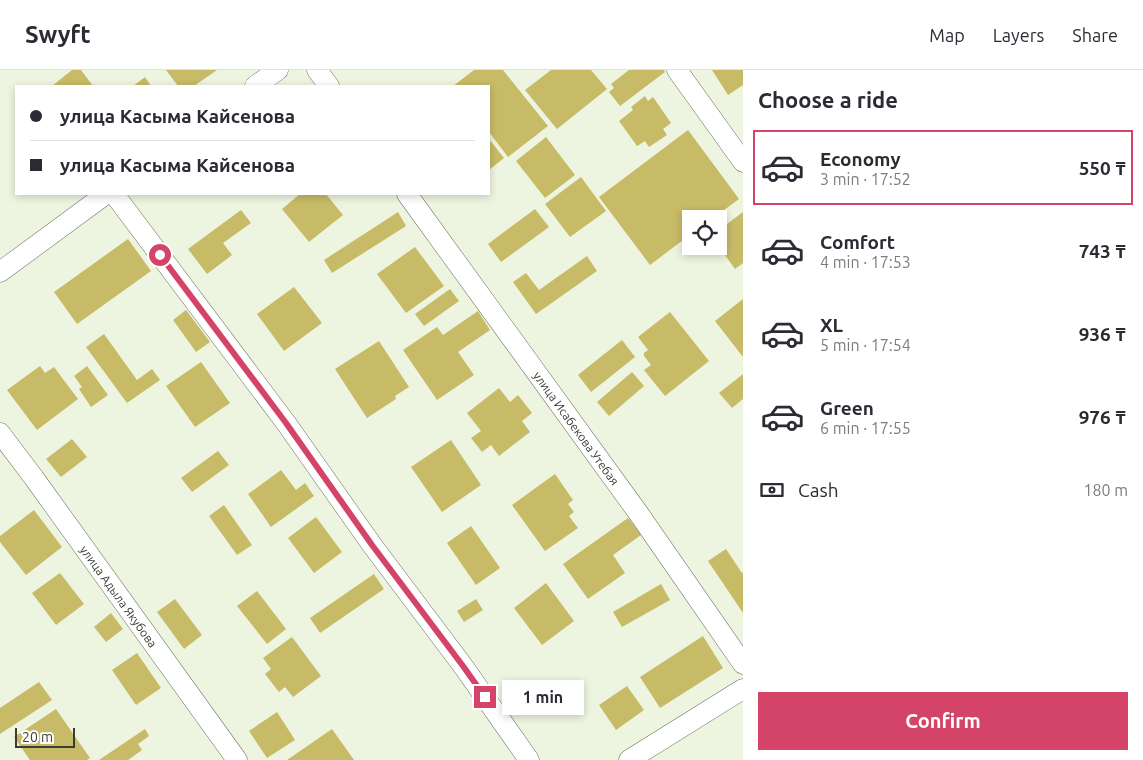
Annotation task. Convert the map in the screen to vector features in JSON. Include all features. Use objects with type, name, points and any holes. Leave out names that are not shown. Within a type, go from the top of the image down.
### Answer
[{"type":"street","points":[[317,70],[328,85]]},
{"type":"street","points":[[677,70],[736,139],[743,162]]},
{"type":"street","points":[[0,272],[105,195]]},
{"type":"street","points":[[115,195],[286,423],[372,545],[463,666],[529,760]]},
{"type":"street","name":"улица Исабекова Утебая","points":[[408,195],[639,514],[742,661]]},
{"type":"street","name":"улица Адыла Якубова","points":[[0,433],[237,760]]},
{"type":"street","points":[[629,760],[743,689]]},
{"type":"building","points":[[72,70],[81,70],[92,85],[53,85]]},
{"type":"building","points":[[166,70],[217,70],[195,85],[177,85]]},
{"type":"building","points":[[474,70],[503,70],[548,126],[508,157],[490,133],[490,85],[454,85]]},
{"type":"building","points":[[551,70],[591,70],[607,89],[557,129],[525,90]]},
{"type":"building","points":[[629,70],[664,70],[665,72],[620,106],[609,92],[614,88],[611,84]]},
{"type":"building","points":[[712,70],[743,70],[743,85],[728,95]]},
{"type":"building","points":[[145,77],[150,85],[134,85]]},
{"type":"building","points":[[645,96],[648,101],[653,97],[671,123],[663,129],[667,135],[649,147],[645,141],[637,146],[619,121],[633,110],[631,107]]},
{"type":"building","points":[[688,130],[739,199],[724,210],[682,210],[682,241],[650,265],[599,197]]},
{"type":"building","points":[[546,137],[575,175],[545,198],[516,161]]},
{"type":"building","points":[[490,140],[504,158],[490,169]]},
{"type":"building","points":[[581,177],[606,211],[570,237],[545,204]]},
{"type":"building","points":[[299,195],[327,195],[343,215],[309,242],[282,209]]},
{"type":"building","points":[[535,209],[549,227],[501,262],[488,244]]},
{"type":"building","points":[[241,210],[251,223],[223,243],[232,255],[207,274],[188,249]]},
{"type":"building","points":[[398,212],[406,226],[332,273],[324,260]]},
{"type":"building","points":[[743,212],[743,263],[735,269],[725,255],[727,255],[727,224]]},
{"type":"building","points":[[128,239],[151,271],[77,324],[54,292]]},
{"type":"building","points":[[415,247],[444,286],[406,313],[377,274]]},
{"type":"building","points":[[587,256],[597,271],[536,314],[513,282],[526,273],[539,290]]},
{"type":"building","points":[[294,287],[322,323],[284,351],[257,314]]},
{"type":"building","points":[[450,289],[459,301],[424,326],[415,314]]},
{"type":"building","points":[[743,299],[743,357],[715,321]]},
{"type":"building","points":[[186,310],[210,342],[196,352],[173,320]]},
{"type":"building","points":[[478,311],[490,330],[458,352],[474,375],[437,400],[403,350],[437,327],[443,335]]},
{"type":"building","points":[[670,312],[709,361],[665,396],[644,370],[651,365],[644,356],[644,353],[648,350],[638,337]]},
{"type":"building","points":[[104,334],[137,380],[152,369],[160,380],[127,403],[86,347]]},
{"type":"building","points":[[622,340],[635,357],[591,392],[578,375]]},
{"type":"building","points":[[379,341],[409,387],[395,396],[396,399],[367,418],[335,369]]},
{"type":"building","points":[[201,362],[230,403],[195,427],[166,386]]},
{"type":"building","points":[[40,366],[45,373],[54,367],[78,399],[37,430],[7,390]]},
{"type":"building","points":[[87,366],[108,395],[91,407],[79,389],[82,387],[74,376]]},
{"type":"building","points":[[632,372],[644,386],[609,416],[597,402]]},
{"type":"building","points":[[743,374],[743,399],[732,408],[719,393]]},
{"type":"building","points":[[499,388],[510,402],[518,395],[532,413],[522,421],[530,432],[499,456],[491,445],[482,452],[471,438],[481,431],[467,413]]},
{"type":"building","points":[[72,439],[87,457],[61,477],[46,459]]},
{"type":"building","points":[[451,440],[481,485],[442,512],[411,467]]},
{"type":"building","points":[[218,451],[229,465],[192,492],[181,478]]},
{"type":"building","points":[[281,470],[296,490],[305,483],[314,496],[271,527],[248,494]]},
{"type":"building","points":[[555,474],[573,500],[568,504],[574,512],[569,516],[578,528],[545,551],[512,505]]},
{"type":"building","points":[[224,505],[252,545],[237,555],[209,516]]},
{"type":"building","points":[[34,510],[62,547],[26,575],[0,542],[0,536]]},
{"type":"building","points":[[316,517],[342,552],[314,573],[288,538]]},
{"type":"building","points":[[628,518],[641,535],[613,555],[625,573],[588,599],[563,564]]},
{"type":"building","points":[[471,526],[500,568],[476,585],[447,543]]},
{"type":"building","points":[[726,549],[743,572],[743,613],[708,561]]},
{"type":"building","points":[[60,573],[84,604],[56,625],[32,593]]},
{"type":"building","points":[[374,574],[384,589],[320,633],[310,618]]},
{"type":"building","points":[[546,583],[574,621],[542,645],[514,608]]},
{"type":"building","points":[[661,584],[670,600],[622,627],[613,612]]},
{"type":"building","points":[[257,591],[286,629],[267,644],[237,606]]},
{"type":"building","points":[[175,599],[202,635],[184,649],[157,612]]},
{"type":"building","points":[[476,599],[483,610],[464,622],[457,611]]},
{"type":"building","points":[[111,613],[123,629],[106,642],[94,627]]},
{"type":"building","points":[[703,636],[723,668],[660,708],[640,677]]},
{"type":"building","points":[[292,637],[321,676],[293,697],[285,687],[279,692],[265,674],[271,669],[263,658]]},
{"type":"building","points":[[137,653],[161,688],[136,705],[112,670]]},
{"type":"building","points":[[39,682],[52,700],[0,734],[0,708]]},
{"type":"building","points":[[627,686],[644,710],[616,730],[599,705]]},
{"type":"building","points":[[56,709],[90,758],[87,760],[30,760],[14,737]]},
{"type":"building","points":[[277,712],[295,740],[267,758],[249,731]]},
{"type":"building","points":[[145,729],[149,736],[138,744],[142,750],[128,760],[99,760]]},
{"type":"building","points":[[332,729],[354,760],[287,760]]},
{"type":"route","points":[[160,255],[286,423],[372,545],[485,697]]}]
